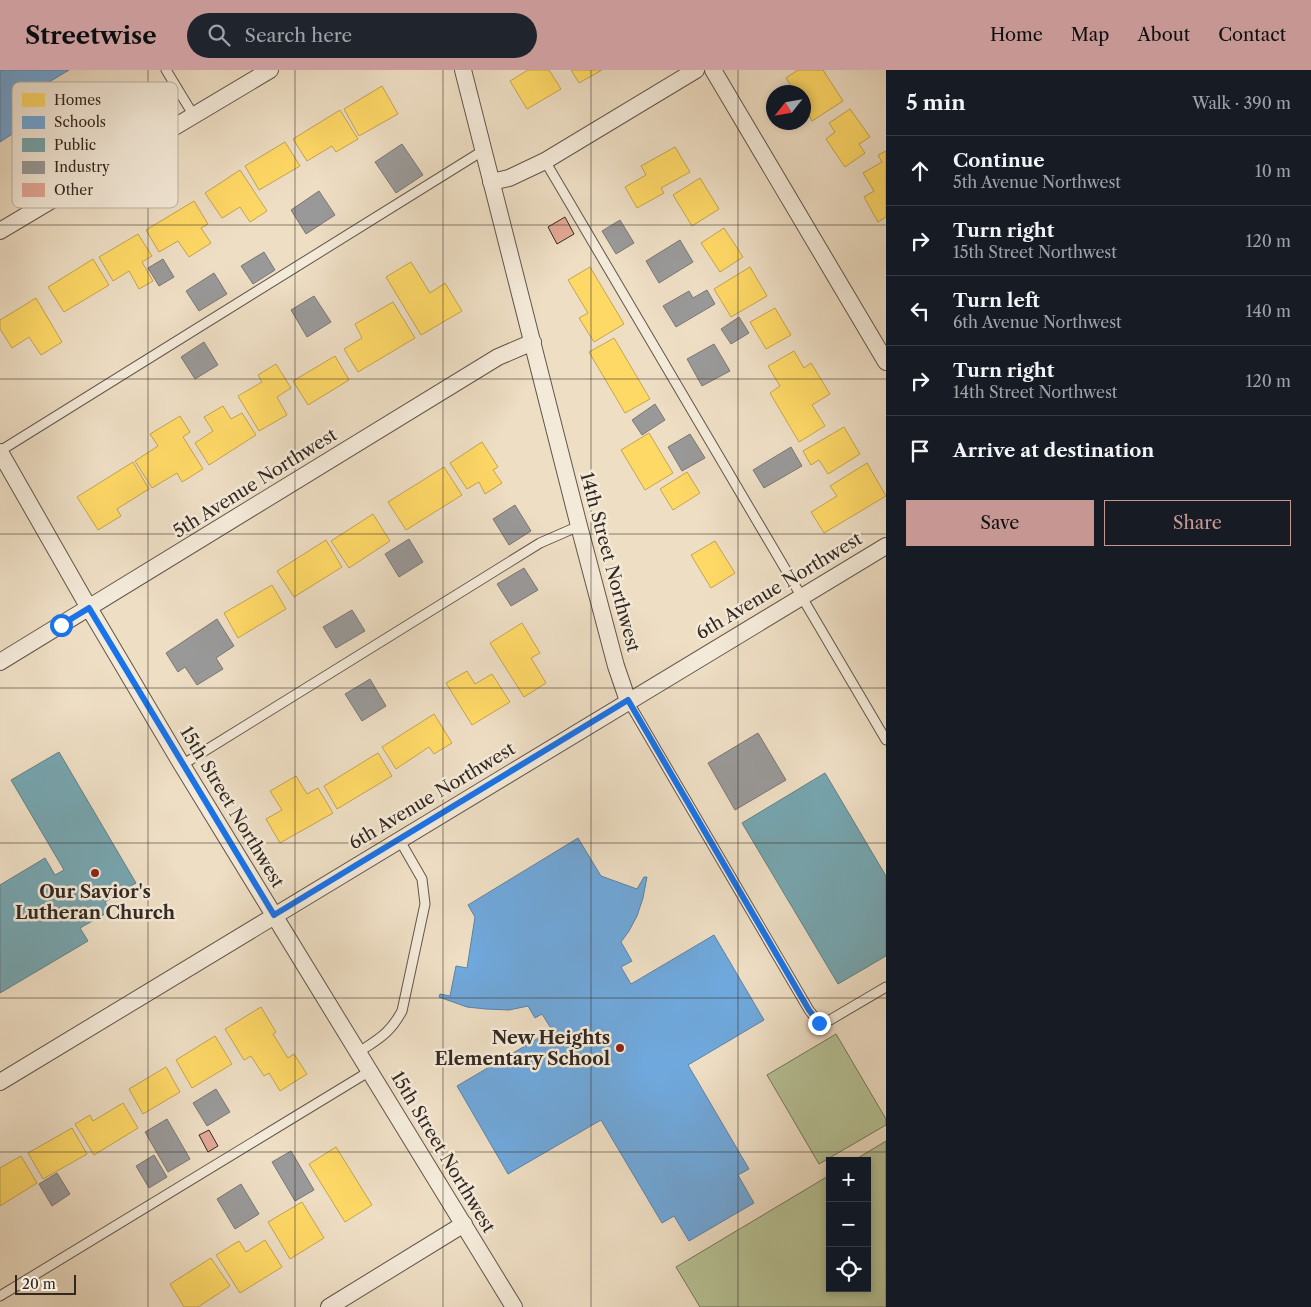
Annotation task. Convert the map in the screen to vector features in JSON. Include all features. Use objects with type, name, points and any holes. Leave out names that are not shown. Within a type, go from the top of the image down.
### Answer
[{"type":"street","points":[[178,125],[270,70]]},
{"type":"street","name":"14th Street Northwest","points":[[463,70],[579,526],[616,666],[628,700]]},
{"type":"street","points":[[491,182],[509,178],[545,161],[696,70]]},
{"type":"street","points":[[713,70],[886,362]]},
{"type":"street","points":[[0,231],[39,208]]},
{"type":"street","name":"5th Avenue Northwest","points":[[0,662],[498,357],[533,342]]},
{"type":"street","name":"15th Street Northwest","points":[[0,451],[89,608],[182,765],[514,1307]]},
{"type":"street","name":"6th Avenue Northwest","points":[[0,1082],[628,700],[886,546]]},
{"type":"street","points":[[329,1307],[464,1224]]},
{"type":"lane","points":[[166,70],[173,82]]},
{"type":"lane","points":[[178,90],[194,116]]},
{"type":"lane","points":[[0,451],[484,150]]},
{"type":"lane","points":[[545,161],[800,597],[886,740]]},
{"type":"lane","points":[[182,765],[540,543],[579,526]]},
{"type":"lane","name":"14th Street Northwest","points":[[628,700],[809,1010],[819,1023],[830,1020],[886,987]]},
{"type":"lane","points":[[359,1052],[387,1034],[402,1011],[426,904],[422,879],[399,839]]},
{"type":"lane","points":[[0,1296],[370,1071]]},
{"type":"green space","points":[[836,1034],[886,1119],[886,1125],[831,1157],[826,1157],[826,1160],[819,1164],[767,1075]]},
{"type":"green space","points":[[886,1141],[886,1307],[700,1307],[676,1267],[826,1177],[826,1292],[871,1292],[871,1157],[860,1157]]},
{"type":"building: Homes","points":[[528,70],[549,70],[561,89],[527,109],[510,81]]},
{"type":"building: Homes","points":[[571,70],[602,70],[579,83]]},
{"type":"building: Homes","points":[[798,70],[823,70],[843,101],[812,121],[811,85],[790,85],[786,78]]},
{"type":"building: Homes","points":[[382,86],[398,114],[359,136],[344,109]]},
{"type":"building: Homes","points":[[850,109],[870,137],[859,144],[865,153],[845,167],[826,139],[835,132],[829,123]]},
{"type":"building: Homes","points":[[340,110],[358,139],[336,152],[332,146],[307,161],[293,139]]},
{"type":"building: Homes","points":[[285,142],[300,166],[259,190],[245,166]]},
{"type":"building: Homes","points":[[675,147],[690,172],[661,188],[664,193],[637,208],[625,187],[646,175],[641,166]]},
{"type":"building: Homes","points":[[886,151],[886,217],[878,222],[864,197],[874,191],[863,173],[882,162],[878,155]]},
{"type":"building: Homes","points":[[240,170],[267,211],[250,222],[240,207],[222,218],[205,193]]},
{"type":"building: Homes","points":[[700,178],[719,209],[692,226],[673,195]]},
{"type":"building: Homes","points":[[194,201],[208,224],[201,228],[211,243],[189,257],[178,241],[159,252],[146,230]]},
{"type":"building: Homes","points":[[724,228],[743,257],[720,272],[701,243]]},
{"type":"building: Homes","points":[[138,234],[152,256],[142,262],[153,281],[139,289],[129,271],[113,281],[99,257]]},
{"type":"building: Homes","points":[[93,259],[109,285],[64,312],[48,287]]},
{"type":"building: Homes","points":[[411,262],[430,293],[445,283],[462,311],[421,335],[386,277]]},
{"type":"building: Homes","points":[[590,267],[624,324],[594,342],[579,318],[588,313],[568,280]]},
{"type":"building: Homes","points":[[750,267],[767,296],[731,317],[714,289]]},
{"type":"building: Homes","points":[[36,298],[62,342],[41,355],[29,337],[12,348],[0,329],[0,320]]},
{"type":"building: Homes","points":[[393,302],[415,338],[358,372],[344,349],[362,338],[355,324]]},
{"type":"building: Homes","points":[[775,308],[791,335],[766,349],[750,322]]},
{"type":"building: Homes","points":[[614,338],[650,399],[625,413],[589,352]]},
{"type":"building: Homes","points":[[794,351],[804,368],[811,363],[830,394],[812,405],[825,426],[799,442],[770,393],[780,386],[768,366]]},
{"type":"building: Homes","points":[[335,356],[349,380],[308,405],[293,381]]},
{"type":"building: Homes","points":[[276,364],[291,388],[277,397],[287,415],[259,431],[238,396],[262,382],[258,375]]},
{"type":"building: Homes","points":[[223,406],[231,419],[242,413],[256,435],[209,465],[195,443],[213,431],[204,417]]},
{"type":"building: Homes","points":[[180,416],[190,432],[183,437],[203,469],[182,482],[177,473],[152,488],[135,461],[158,446],[150,434]]},
{"type":"building: Homes","points":[[844,427],[860,454],[828,474],[819,460],[811,465],[803,451]]},
{"type":"building: Homes","points":[[649,433],[673,473],[645,490],[621,450]]},
{"type":"building: Homes","points":[[482,442],[498,467],[493,470],[502,483],[485,494],[479,482],[467,489],[450,463]]},
{"type":"building: Homes","points":[[133,462],[149,489],[117,509],[121,516],[98,530],[77,497]]},
{"type":"building: Homes","points":[[867,463],[886,496],[824,533],[811,512],[837,496],[830,486]]},
{"type":"building: Homes","points":[[444,467],[462,495],[406,530],[388,502]]},
{"type":"building: Homes","points":[[687,472],[700,493],[673,510],[660,489]]},
{"type":"building: Homes","points":[[373,514],[390,541],[349,568],[331,541]]},
{"type":"building: Homes","points":[[326,540],[342,567],[294,597],[277,571]]},
{"type":"building: Homes","points":[[715,541],[735,573],[711,588],[691,555]]},
{"type":"building: Homes","points":[[272,585],[286,609],[238,638],[224,613]]},
{"type":"building: Homes","points":[[522,623],[540,653],[531,658],[546,683],[524,697],[490,643]]},
{"type":"building: Homes","points":[[467,671],[475,684],[492,674],[510,702],[472,725],[446,683]]},
{"type":"building: Homes","points":[[434,714],[452,743],[434,754],[429,747],[396,769],[382,747]]},
{"type":"building: Homes","points":[[378,753],[392,776],[337,809],[324,786]]},
{"type":"building: Homes","points":[[296,776],[307,794],[318,788],[333,813],[280,843],[266,819],[282,810],[270,791]]},
{"type":"building: Homes","points":[[261,1007],[276,1032],[273,1034],[288,1058],[294,1054],[307,1074],[280,1091],[269,1073],[264,1076],[251,1056],[244,1060],[225,1029]]},
{"type":"building: Homes","points":[[215,1036],[232,1064],[192,1088],[176,1060]]},
{"type":"building: Homes","points":[[166,1067],[180,1092],[143,1114],[129,1089]]},
{"type":"building: Homes","points":[[123,1103],[138,1128],[94,1155],[75,1124],[90,1115],[93,1121]]},
{"type":"building: Homes","points":[[72,1128],[87,1154],[43,1179],[28,1153]]},
{"type":"building: Homes","points":[[336,1147],[372,1205],[345,1222],[309,1164]]},
{"type":"building: Homes","points":[[21,1156],[37,1183],[0,1206],[0,1168]]},
{"type":"building: Homes","points":[[302,1202],[324,1238],[290,1259],[268,1222]]},
{"type":"building: Homes","points":[[265,1240],[282,1267],[240,1293],[216,1255],[239,1241],[246,1252]]},
{"type":"building: Homes","points":[[211,1258],[230,1286],[198,1307],[184,1307],[170,1284]]},
{"type":"building: Schools","points":[[0,70],[69,70],[49,82],[12,82],[12,134],[0,142]]},
{"type":"building: Schools","name":"New Heights Elementary School","points":[[578,838],[601,876],[637,889],[644,877],[647,877],[637,916],[621,942],[632,961],[621,967],[631,984],[714,935],[764,1020],[688,1065],[749,1169],[738,1175],[754,1203],[689,1241],[674,1216],[662,1223],[601,1120],[508,1174],[457,1086],[552,1030],[542,1014],[535,1018],[528,1006],[509,1010],[486,1009],[467,1007],[439,997],[440,994],[450,996],[456,966],[467,968],[475,917],[468,905]]},
{"type":"building: Public","name":"Our Savior's Lutheran Church","points":[[59,752],[136,883],[105,902],[110,911],[80,928],[88,941],[0,993],[0,885],[45,858],[55,875],[64,870],[11,780]]},
{"type":"building: Public","points":[[825,773],[886,876],[886,956],[838,984],[742,823]]},
{"type":"building: Industry","points":[[402,144],[423,175],[396,193],[375,162]]},
{"type":"building: Industry","points":[[319,191],[335,215],[306,234],[291,210]]},
{"type":"building: Industry","points":[[620,220],[634,243],[616,254],[602,231]]},
{"type":"building: Industry","points":[[680,240],[693,262],[659,283],[646,261]]},
{"type":"building: Industry","points":[[264,252],[275,270],[253,284],[241,266]]},
{"type":"building: Industry","points":[[163,259],[174,277],[159,286],[148,268]]},
{"type":"building: Industry","points":[[214,273],[227,294],[199,311],[186,291]]},
{"type":"building: Industry","points":[[707,290],[715,304],[676,327],[663,306],[689,291],[693,298]]},
{"type":"building: Industry","points":[[314,296],[331,322],[307,337],[291,310]]},
{"type":"building: Industry","points":[[739,317],[749,333],[731,344],[721,329]]},
{"type":"building: Industry","points":[[204,342],[218,365],[195,379],[181,357]]},
{"type":"building: Industry","points":[[714,344],[730,371],[702,386],[687,359]]},
{"type":"building: Industry","points":[[655,404],[665,420],[642,435],[632,420]]},
{"type":"building: Industry","points":[[690,434],[705,458],[682,471],[668,447]]},
{"type":"building: Industry","points":[[791,447],[802,466],[764,488],[753,470]]},
{"type":"building: Industry","points":[[515,505],[531,531],[509,545],[493,519]]},
{"type":"building: Industry","points":[[409,539],[423,562],[399,577],[385,554]]},
{"type":"building: Industry","points":[[524,568],[538,590],[511,606],[497,584]]},
{"type":"building: Industry","points":[[352,610],[365,631],[336,648],[323,627]]},
{"type":"building: Industry","points":[[217,619],[234,646],[216,658],[223,669],[197,685],[185,667],[178,672],[166,653]]},
{"type":"building: Industry","points":[[370,679],[386,706],[362,721],[345,694]]},
{"type":"building: Industry","points":[[758,733],[786,780],[735,810],[708,763]]},
{"type":"building: Industry","points":[[216,1089],[230,1112],[207,1126],[193,1103]]},
{"type":"building: Industry","points":[[167,1119],[190,1159],[168,1172],[145,1132]]},
{"type":"building: Industry","points":[[291,1151],[314,1190],[295,1201],[272,1162]]},
{"type":"building: Industry","points":[[154,1155],[167,1177],[149,1188],[136,1166]]},
{"type":"building: Industry","points":[[57,1173],[70,1194],[52,1206],[39,1184]]},
{"type":"building: Industry","points":[[241,1184],[259,1214],[235,1229],[217,1199]]},
{"type":"building: Other","points":[[565,217],[574,234],[557,244],[548,227]]},
{"type":"building: Other","points":[[209,1130],[218,1146],[208,1152],[199,1135]]},
{"type":"place","name":"Our Savior's Lutheran Church","points":[[95,873]]},
{"type":"place","name":"New Heights Elementary School","points":[[620,1048]]},
{"type":"route","points":[[61,625],[89,608],[274,915],[628,700],[809,1010],[819,1023]]}]
